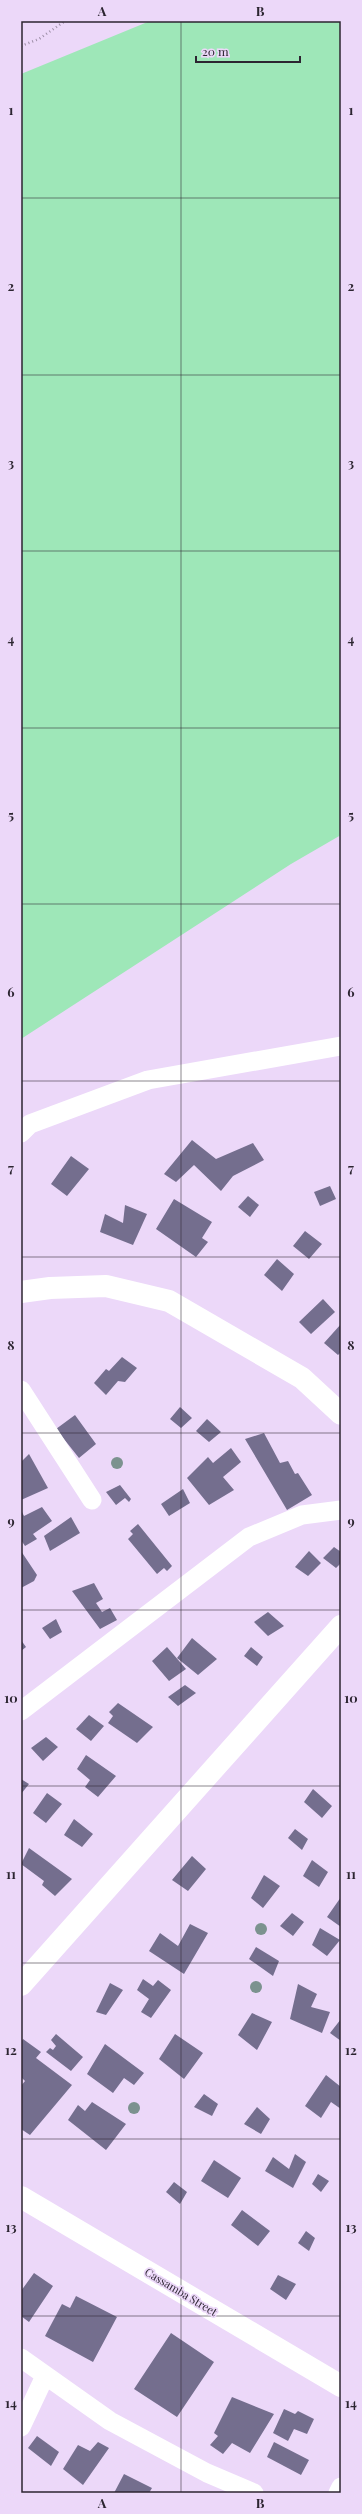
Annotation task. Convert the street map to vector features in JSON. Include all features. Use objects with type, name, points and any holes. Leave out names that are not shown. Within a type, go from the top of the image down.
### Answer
[{"type":"street","points":[[21,1292],[50,1288],[106,1286],[169,1301],[302,1378],[341,1414]]},
{"type":"street","points":[[23,1979],[341,1626]]},
{"type":"street","name":"Cassamba Street","points":[[21,2198],[341,2386]]},
{"type":"lane","points":[[21,1133],[30,1124],[148,1080],[341,1046]]},
{"type":"lane","points":[[21,1390],[92,1500]]},
{"type":"lane","points":[[21,1711],[249,1537],[302,1515],[341,1510]]},
{"type":"lane","points":[[21,2358],[110,2420],[208,2473],[254,2493]]},
{"type":"lane","points":[[21,2427],[45,2376]]},
{"type":"lane","points":[[338,2493],[341,2487]]},
{"type":"path","points":[[21,46],[39,39],[64,21]]},
{"type":"green space","points":[[150,21],[341,21],[341,835],[291,864],[21,1039],[21,74]]},
{"type":"building","points":[[192,1140],[216,1159],[253,1143],[264,1160],[233,1176],[221,1191],[194,1165],[176,1182],[164,1174]]},
{"type":"building","points":[[71,1156],[89,1169],[67,1196],[51,1184]]},
{"type":"building","points":[[330,1186],[336,1199],[320,1206],[314,1192]]},
{"type":"building","points":[[248,1196],[259,1205],[250,1217],[238,1207]]},
{"type":"building","points":[[174,1199],[212,1222],[202,1238],[208,1242],[196,1257],[156,1229]]},
{"type":"building","points":[[125,1205],[147,1214],[133,1245],[100,1232],[105,1214],[123,1223]]},
{"type":"building","points":[[305,1231],[322,1244],[309,1259],[293,1246]]},
{"type":"building","points":[[277,1259],[294,1274],[282,1291],[264,1275]]},
{"type":"building","points":[[323,1299],[335,1312],[311,1334],[299,1322]]},
{"type":"building","points":[[341,1324],[341,1352],[338,1355],[324,1343]]},
{"type":"building","points":[[122,1357],[137,1368],[125,1382],[118,1381],[106,1395],[94,1383],[106,1369],[109,1371]]},
{"type":"building","points":[[180,1407],[192,1418],[181,1428],[170,1419]]},
{"type":"building","points":[[75,1415],[96,1444],[79,1458],[56,1429]]},
{"type":"building","points":[[207,1419],[221,1432],[209,1442],[196,1431]]},
{"type":"building","points":[[264,1433],[280,1463],[288,1461],[295,1474],[298,1473],[312,1495],[287,1510],[245,1439]]},
{"type":"building","points":[[231,1448],[241,1462],[223,1477],[234,1490],[209,1505],[187,1478],[208,1457],[213,1463]]},
{"type":"building","points":[[29,1454],[48,1488],[21,1500],[21,1462]]},
{"type":"building","points":[[120,1485],[131,1499],[129,1502],[125,1498],[116,1505],[106,1492]]},
{"type":"building","points":[[183,1489],[190,1503],[169,1516],[161,1504]]},
{"type":"building","points":[[42,1507],[52,1521],[33,1534],[37,1539],[25,1546],[21,1540],[21,1510],[24,1516]]},
{"type":"building","points":[[71,1517],[80,1533],[50,1551],[44,1536]]},
{"type":"building","points":[[138,1524],[172,1566],[167,1571],[164,1568],[157,1574],[128,1539],[133,1534],[130,1531]]},
{"type":"building","points":[[334,1547],[341,1552],[341,1563],[336,1568],[323,1558]]},
{"type":"building","points":[[21,1551],[37,1575],[34,1581],[21,1588]]},
{"type":"building","points":[[309,1551],[321,1563],[308,1576],[295,1567]]},
{"type":"building","points":[[94,1583],[103,1599],[96,1603],[102,1612],[110,1608],[117,1620],[100,1629],[72,1591]]},
{"type":"building","points":[[268,1612],[284,1626],[268,1636],[254,1622]]},
{"type":"building","points":[[56,1619],[62,1632],[50,1639],[42,1628]]},
{"type":"building","points":[[192,1638],[217,1659],[198,1675],[177,1658]]},
{"type":"building","points":[[21,1640],[26,1647],[21,1651]]},
{"type":"building","points":[[167,1647],[186,1669],[169,1681],[152,1661]]},
{"type":"building","points":[[251,1647],[263,1657],[257,1666],[244,1656]]},
{"type":"building","points":[[185,1685],[196,1693],[178,1706],[168,1697]]},
{"type":"building","points":[[118,1703],[153,1727],[137,1743],[108,1723],[113,1716],[109,1712]]},
{"type":"building","points":[[89,1715],[104,1726],[91,1741],[76,1729]]},
{"type":"building","points":[[46,1737],[58,1747],[43,1761],[31,1748]]},
{"type":"building","points":[[86,1755],[116,1776],[98,1797],[85,1787],[90,1780],[77,1769]]},
{"type":"building","points":[[21,1779],[29,1784],[21,1794]]},
{"type":"building","points":[[313,1789],[332,1806],[322,1818],[304,1802]]},
{"type":"building","points":[[47,1793],[62,1804],[46,1823],[33,1813]]},
{"type":"building","points":[[74,1819],[93,1834],[82,1847],[64,1835]]},
{"type":"building","points":[[295,1829],[308,1839],[302,1850],[288,1838]]},
{"type":"building","points":[[29,1848],[72,1879],[55,1896],[42,1885],[44,1881],[21,1864]]},
{"type":"building","points":[[192,1856],[206,1869],[188,1891],[172,1880]]},
{"type":"building","points":[[312,1860],[328,1872],[319,1887],[303,1876]]},
{"type":"building","points":[[264,1875],[280,1886],[263,1908],[251,1898]]},
{"type":"building","points":[[341,1897],[341,1927],[327,1917]]},
{"type":"building","points":[[292,1913],[304,1922],[293,1936],[280,1926]]},
{"type":"building","points":[[190,1924],[208,1933],[184,1974],[149,1951],[160,1933],[178,1946]]},
{"type":"building","points":[[320,1928],[340,1940],[327,1956],[312,1945]]},
{"type":"building","points":[[256,1947],[279,1961],[273,1976],[249,1959]]},
{"type":"building","points":[[143,1979],[153,1986],[158,1980],[171,1990],[151,2018],[141,2012],[149,1999],[137,1990]]},
{"type":"building","points":[[110,1983],[123,1990],[106,2015],[96,2012]]},
{"type":"building","points":[[298,1984],[317,1994],[311,2007],[330,2012],[322,2033],[290,2019]]},
{"type":"building","points":[[252,2013],[272,2022],[257,2050],[238,2035]]},
{"type":"building","points":[[341,2019],[341,2041],[330,2033]]},
{"type":"building","points":[[56,2034],[83,2057],[71,2071],[46,2052],[50,2048],[53,2050],[56,2046],[51,2040]]},
{"type":"building","points":[[175,2034],[203,2053],[184,2079],[159,2059]]},
{"type":"building","points":[[23,2039],[41,2052],[36,2058],[72,2085],[30,2135],[21,2129],[21,2086],[25,2081],[21,2077],[21,2042]]},
{"type":"building","points":[[105,2044],[144,2073],[134,2085],[124,2078],[113,2093],[87,2074]]},
{"type":"building","points":[[326,2075],[341,2087],[341,2109],[331,2102],[321,2118],[305,2106]]},
{"type":"building","points":[[204,2094],[218,2104],[212,2116],[194,2107]]},
{"type":"building","points":[[92,2102],[126,2124],[106,2150],[68,2120],[78,2105],[85,2111]]},
{"type":"building","points":[[257,2107],[270,2119],[261,2134],[244,2124]]},
{"type":"building","points":[[295,2154],[306,2162],[293,2188],[265,2171],[273,2157],[289,2169]]},
{"type":"building","points":[[214,2160],[241,2178],[228,2198],[201,2181]]},
{"type":"building","points":[[318,2174],[329,2181],[321,2192],[312,2184]]},
{"type":"building","points":[[174,2182],[187,2192],[180,2204],[166,2192]]},
{"type":"building","points":[[242,2210],[270,2231],[258,2246],[231,2225]]},
{"type":"building","points":[[306,2231],[315,2238],[309,2251],[298,2243]]},
{"type":"building","points":[[34,2273],[53,2286],[29,2322],[21,2316],[21,2291]]},
{"type":"building","points":[[278,2275],[296,2284],[286,2300],[270,2289]]},
{"type":"building","points":[[76,2296],[117,2317],[93,2362],[45,2336],[62,2304],[70,2308]]},
{"type":"building","points":[[171,2333],[214,2362],[177,2417],[134,2389]]},
{"type":"building","points":[[232,2397],[274,2414],[250,2453],[232,2443],[223,2454],[210,2445],[218,2436],[214,2433]]},
{"type":"building","points":[[284,2409],[295,2414],[298,2411],[314,2419],[307,2434],[294,2429],[288,2441],[273,2433]]},
{"type":"building","points":[[37,2436],[59,2452],[51,2466],[28,2448]]},
{"type":"building","points":[[98,2442],[109,2448],[83,2485],[63,2469],[78,2445],[90,2451]]},
{"type":"building","points":[[274,2442],[309,2460],[301,2475],[267,2457]]},
{"type":"building","points":[[124,2474],[152,2488],[149,2493],[114,2493]]}]
